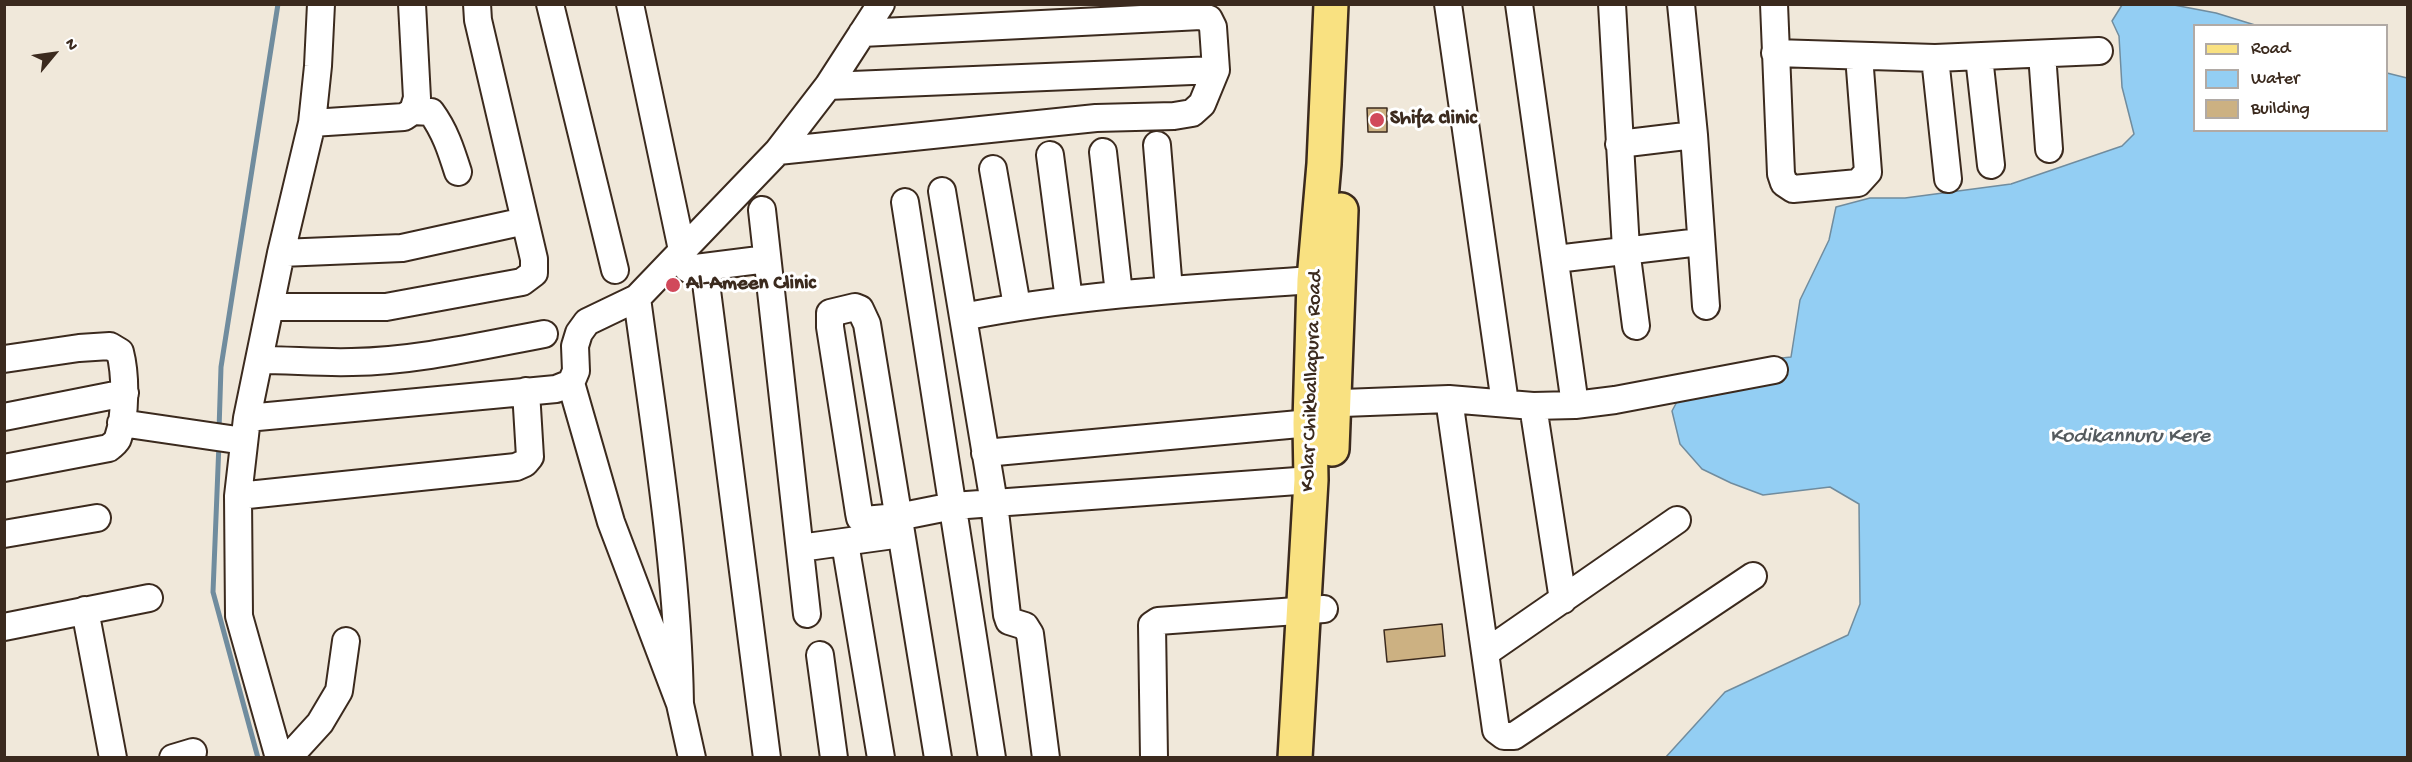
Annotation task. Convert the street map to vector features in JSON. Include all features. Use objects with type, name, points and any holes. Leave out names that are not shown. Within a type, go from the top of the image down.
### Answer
[{"type":"main road","name":"Kolar Chikballapura Road","points":[[1295,758],[1313,609],[1318,411],[1314,280],[1324,164],[1331,4]]},
{"type":"main road","name":"Kolar Chikballapura Road","points":[[1315,758],[1311,480],[1350,4]]},
{"type":"street","points":[[279,758],[239,616],[240,433],[259,360],[280,253],[312,123],[321,4]]},
{"type":"street","points":[[412,4],[417,98],[413,111]]},
{"type":"street","points":[[270,307],[386,307],[522,282],[534,273],[534,259],[478,20],[477,4]]},
{"type":"street","points":[[550,4],[615,270]]},
{"type":"street","points":[[630,4],[682,250]]},
{"type":"street","points":[[692,758],[680,704],[612,522],[571,383],[576,370],[575,346],[579,333],[587,322],[637,298],[778,152],[828,86],[881,4]]},
{"type":"street","points":[[1448,4],[1505,403]]},
{"type":"street","points":[[1520,4],[1575,405]]},
{"type":"street","points":[[1612,4],[1626,249],[1636,326]]},
{"type":"street","points":[[1681,4],[1694,135],[1706,306]]},
{"type":"street","points":[[1774,4],[1781,174],[1784,183],[1793,189],[1858,183],[1868,172],[1859,56]]},
{"type":"street","points":[[778,152],[1096,118],[1174,116],[1192,112],[1202,104],[1216,70],[1213,27],[1209,19],[1201,16],[862,33]]},
{"type":"street","points":[[1775,53],[1935,58],[2099,51]]},
{"type":"street","points":[[2042,54],[2049,149]]},
{"type":"street","points":[[1979,57],[1991,165]]},
{"type":"street","points":[[1935,58],[1948,179]]},
{"type":"street","points":[[828,86],[1216,70]]},
{"type":"street","points":[[312,123],[404,117],[413,111],[431,112],[441,125],[448,140],[458,172]]},
{"type":"street","points":[[1619,144],[1694,135]]},
{"type":"street","points":[[1157,145],[1169,290]]},
{"type":"street","points":[[1103,152],[1119,294]]},
{"type":"street","points":[[1050,155],[1069,300]]},
{"type":"street","points":[[993,169],[1017,306]]},
{"type":"street","points":[[942,191],[994,503],[1007,615],[1009,621],[1025,626],[1030,634],[1046,758]]},
{"type":"street","points":[[905,202],[992,758]]},
{"type":"street","points":[[762,210],[807,614]]},
{"type":"street","points":[[280,253],[402,248],[525,221]]},
{"type":"street","points":[[1556,258],[1700,242]]},
{"type":"street","points":[[661,273],[767,259]]},
{"type":"street","points":[[704,267],[767,758]]},
{"type":"street","points":[[963,317],[1017,306],[1119,294],[1314,280]]},
{"type":"street","points":[[637,298],[679,633],[680,704]]},
{"type":"street","points":[[899,526],[861,518],[830,327],[830,313],[833,311],[855,307],[860,309],[867,324],[938,758]]},
{"type":"street","points":[[259,360],[352,362],[405,358],[544,333]]},
{"type":"street","points":[[4,359],[110,346],[120,352],[124,366],[125,393],[118,440],[109,448],[4,468]]},
{"type":"street","points":[[985,453],[1318,411],[1449,399],[1533,405],[1575,405],[1615,400],[1774,370]]},
{"type":"street","points":[[121,423],[185,432],[240,433],[556,388],[571,383]]},
{"type":"street","points":[[238,496],[516,467],[525,463],[530,457],[526,391]]},
{"type":"street","points":[[4,417],[125,393]]},
{"type":"street","points":[[1449,399],[1497,730],[1504,736],[1514,736],[1753,576]]},
{"type":"street","points":[[1533,405],[1563,600]]},
{"type":"street","points":[[800,548],[845,543],[953,506],[1311,480]]},
{"type":"street","points":[[4,534],[97,518]]},
{"type":"street","points":[[1485,653],[1677,520]]},
{"type":"street","points":[[845,543],[881,758]]},
{"type":"street","points":[[4,627],[148,598]]},
{"type":"street","points":[[1154,758],[1152,625],[1158,621],[1313,609]]},
{"type":"street","points":[[85,610],[113,758]]},
{"type":"street","points":[[288,758],[320,723],[339,691],[346,641]]},
{"type":"street","points":[[820,655],[834,758]]},
{"type":"water","name":"Kodikannuru Kere","points":[[2122,5],[2174,5],[2216,13],[2252,24],[2193,24],[2193,132],[2388,132],[2388,73],[2407,78],[2407,757],[1665,758],[1725,692],[1848,635],[1860,604],[1859,504],[1830,487],[1763,495],[1702,469],[1680,444],[1672,411],[1688,381],[1755,361],[1791,357],[1800,300],[1829,240],[1836,207],[1870,198],[1905,198],[2011,184],[2122,146],[2134,134],[2122,87],[2119,36],[2112,21]]},
{"type":"building","points":[[1367,108],[1387,108],[1387,132],[1368,132]]},
{"type":"building","points":[[1442,624],[1445,656],[1387,662],[1384,630]]},
{"type":"waterway","points":[[219,430],[221,367],[278,4]]},
{"type":"waterway","points":[[219,443],[213,592],[258,758]]},
{"type":"place","name":"Shifa clinic","points":[[1377,120]]},
{"type":"place","name":"Al-Ameen Clinic","points":[[673,285]]}]
